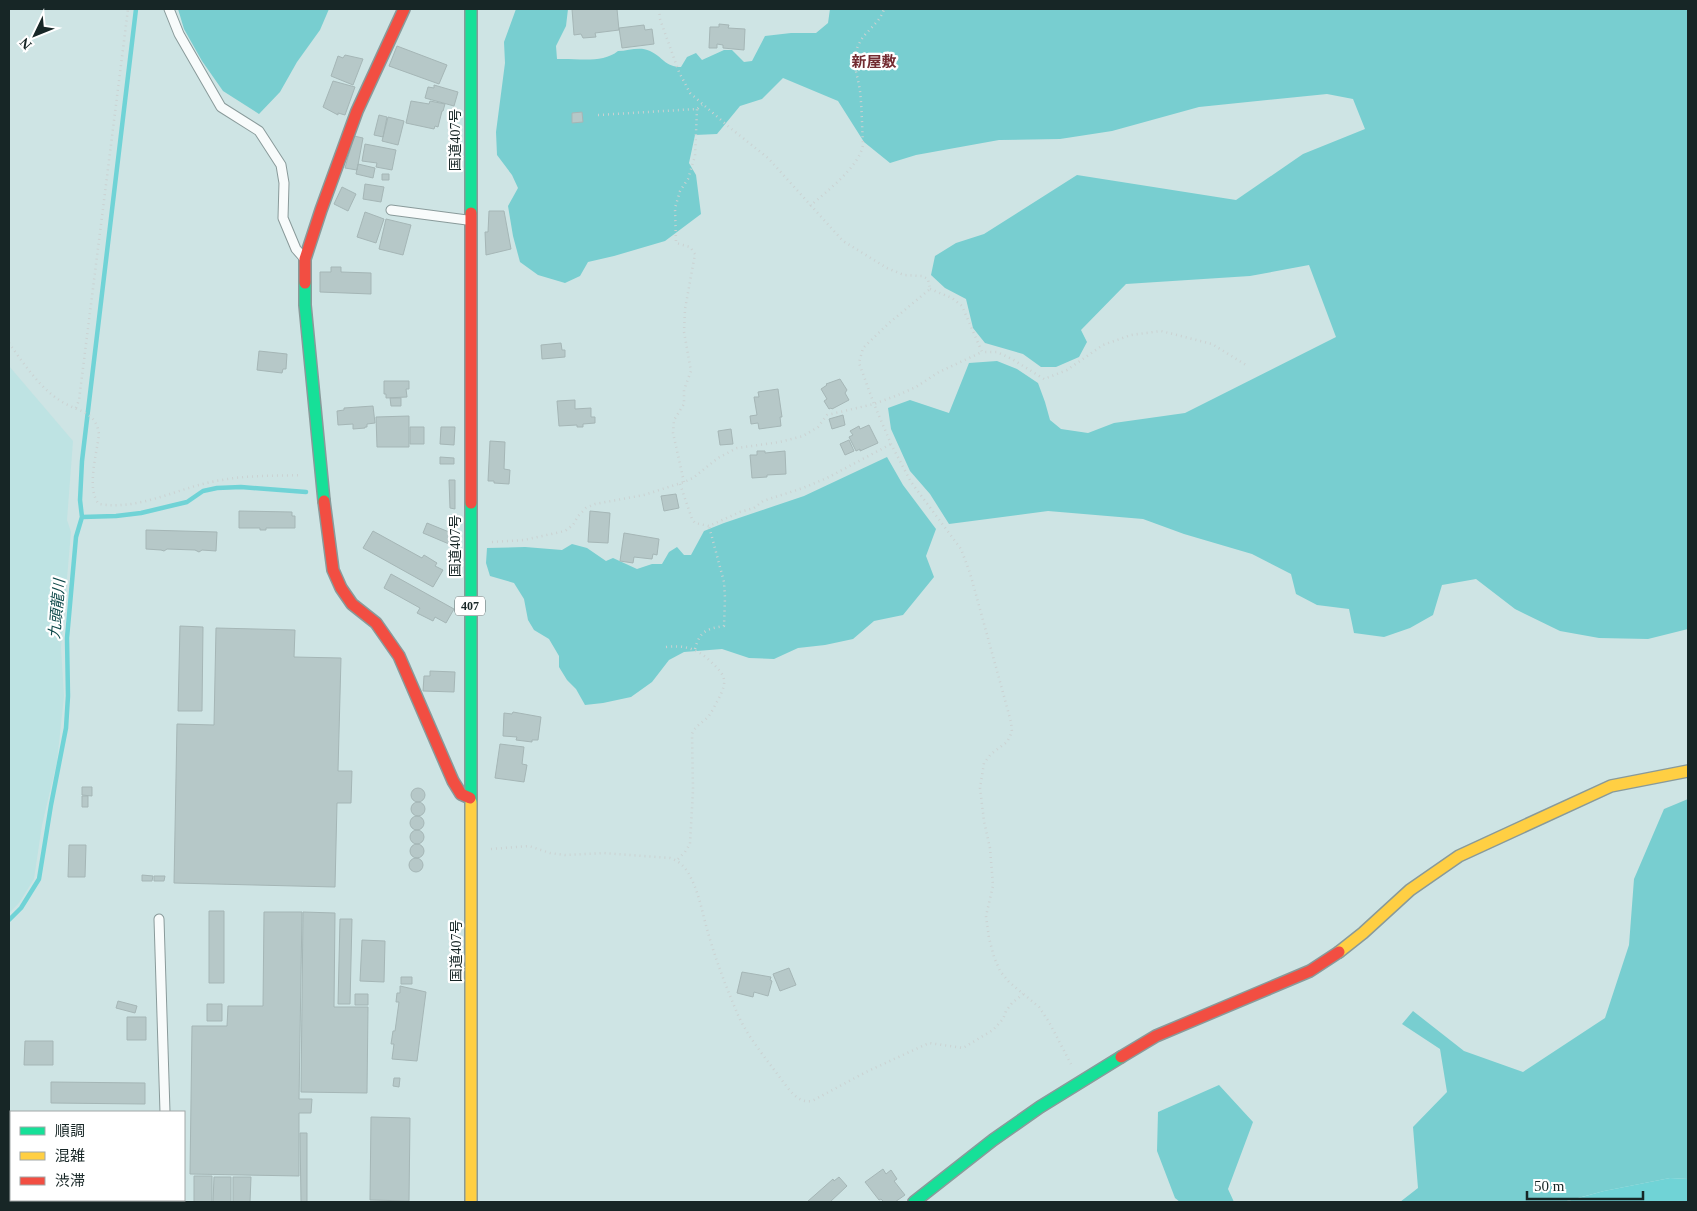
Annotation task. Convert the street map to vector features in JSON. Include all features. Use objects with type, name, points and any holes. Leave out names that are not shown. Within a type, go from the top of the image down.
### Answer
[{"type":"main road","points":[[404,9],[357,111],[329,185],[305,258],[305,305],[308,344],[333,570],[341,588],[352,604],[376,623],[398,656],[453,781],[461,794],[470,798]]},
{"type":"main road","name":"国道407号","points":[[471,9],[471,1202]]},
{"type":"main road","points":[[914,1202],[993,1140],[1040,1108],[1156,1036],[1310,971],[1336,955],[1410,890],[1458,856],[1611,786],[1688,771]]},
{"type":"lane","points":[[169,9],[179,34],[221,107],[259,131],[281,165],[284,183],[284,218],[296,249],[305,258]]},
{"type":"lane","points":[[391,210],[470,220]]},
{"type":"lane","points":[[159,919],[165,1111]]},
{"type":"path","points":[[76,408],[79,400],[128,9]]},
{"type":"path","points":[[659,9],[660,19],[679,72],[690,93],[702,105],[768,158],[844,241],[887,268],[904,275],[922,276],[928,279],[930,289]]},
{"type":"path","points":[[810,206],[834,185],[862,153],[860,91],[854,66],[855,52],[858,44],[882,17],[884,9]]},
{"type":"path","points":[[598,115],[697,109],[702,105]]},
{"type":"path","points":[[684,482],[674,433],[674,420],[684,404],[684,390],[691,372],[684,332],[685,309],[695,254],[690,247],[676,243],[675,208],[680,191],[688,179],[695,156],[697,109]]},
{"type":"path","points":[[930,289],[952,298],[962,306],[982,352]]},
{"type":"path","points":[[930,289],[889,323],[863,348],[859,363],[891,444],[911,482],[961,549],[970,573],[1011,722],[1012,732],[1007,742],[991,754],[984,763],[980,788],[990,848],[993,886],[986,916],[994,957],[1000,970],[1009,982],[1038,1007],[1049,1022],[1080,1083]]},
{"type":"path","points":[[470,542],[524,540],[565,531],[573,525],[586,508],[595,504],[644,495],[680,484],[693,478],[718,458],[737,448],[780,442],[803,436],[818,426],[827,415],[874,404],[916,387],[939,372],[982,352],[997,352],[1044,379],[1067,370],[1103,345],[1131,335],[1161,331],[1212,344],[1246,365]]},
{"type":"path","points":[[9,343],[32,374],[53,395],[65,404],[89,415],[98,427],[99,434],[93,481],[95,500],[99,504],[111,506],[143,502],[199,484],[222,479],[321,474]]},
{"type":"path","points":[[680,484],[692,519],[695,523],[708,526],[754,508],[763,501],[827,478],[891,444]]},
{"type":"path","points":[[695,649],[702,633],[710,628],[724,626],[724,582],[708,526]]},
{"type":"path","points":[[666,647],[678,646],[695,649],[707,658],[725,680],[724,689],[710,714],[695,728],[692,734],[693,790],[690,844],[677,860]]},
{"type":"path","points":[[471,850],[529,846],[550,853],[566,855],[603,853],[677,860],[690,876],[698,894],[718,963],[739,1016],[753,1041],[788,1088],[798,1099],[804,1102],[812,1101],[866,1072],[930,1043],[963,1048],[993,1030],[1003,1019],[1012,1003],[1023,994]]},
{"type":"shaded area","points":[[178,9],[329,9],[320,30],[297,62],[280,92],[259,114],[223,91],[202,61],[184,29]]},
{"type":"shaded area","points":[[516,9],[568,9],[566,26],[556,46],[557,59],[589,60],[605,58],[618,51],[642,49],[654,53],[671,65],[681,67],[687,57],[696,53],[702,60],[724,50],[732,50],[744,62],[752,61],[765,36],[816,33],[828,23],[830,9],[1688,9],[1688,629],[1648,639],[1599,638],[1560,631],[1515,609],[1476,579],[1442,585],[1433,615],[1410,628],[1384,637],[1354,633],[1349,609],[1317,605],[1296,594],[1291,574],[1252,554],[1184,534],[1143,519],[1048,511],[949,524],[930,494],[910,471],[891,429],[888,408],[910,400],[949,413],[969,363],[997,361],[1017,369],[1038,383],[1050,420],[1061,429],[1088,433],[1114,423],[1185,413],[1336,337],[1309,265],[1250,276],[1126,284],[1081,330],[1087,342],[1079,357],[1056,367],[1041,367],[1023,354],[985,343],[973,328],[966,299],[945,288],[931,275],[935,256],[956,243],[984,234],[1077,175],[1236,200],[1303,154],[1365,129],[1353,99],[1327,94],[1199,107],[1112,131],[1060,139],[999,140],[916,155],[890,163],[864,142],[838,101],[783,78],[762,99],[740,106],[717,134],[695,135],[689,163],[696,175],[701,214],[665,241],[588,262],[580,276],[565,283],[538,275],[520,262],[508,206],[518,188],[512,175],[497,155],[496,132],[505,63],[504,42]]},
{"type":"shaded area","points":[[9,366],[73,441],[67,520],[71,532],[61,648],[64,696],[57,762],[42,825],[34,879],[19,903],[9,913]]},
{"type":"shaded area","points":[[887,457],[903,485],[936,529],[926,556],[934,577],[903,615],[874,621],[853,639],[798,648],[774,659],[749,658],[722,649],[684,652],[669,660],[652,682],[631,697],[585,705],[576,689],[567,680],[559,667],[559,656],[549,639],[534,630],[528,620],[524,599],[514,583],[490,576],[486,563],[487,548],[525,547],[562,550],[572,544],[587,548],[606,561],[613,558],[637,569],[652,564],[662,564],[669,552],[677,547],[684,555],[691,555],[704,531],[804,496]]},
{"type":"shaded area","points":[[1688,799],[1688,1179],[1670,1178],[1604,1191],[1563,1202],[1400,1202],[1418,1188],[1413,1127],[1447,1092],[1440,1049],[1402,1024],[1413,1011],[1464,1051],[1523,1072],[1605,1018],[1629,945],[1634,879],[1664,809]]},
{"type":"shaded area","points":[[1219,1085],[1253,1122],[1228,1189],[1234,1202],[1180,1202],[1175,1198],[1157,1151],[1158,1112]]},
{"type":"shaded area","points":[[1670,1178],[1688,1179],[1688,1202],[1564,1202],[1604,1191]]},
{"type":"building","points":[[572,9],[617,9],[619,30],[595,33],[596,37],[583,38],[581,34],[574,35]]},
{"type":"building","points":[[719,24],[729,25],[728,28],[745,29],[744,50],[723,48],[723,45],[717,44],[717,48],[709,48],[710,27],[719,27]]},
{"type":"building","points":[[644,25],[645,30],[652,29],[654,44],[622,48],[619,28]]},
{"type":"building","points":[[397,46],[447,65],[439,84],[389,66]]},
{"type":"building","points":[[345,55],[363,59],[353,85],[331,76],[338,56],[343,58]]},
{"type":"building","points":[[333,81],[355,87],[345,115],[338,113],[338,115],[323,107]]},
{"type":"building","points":[[434,85],[458,92],[454,106],[425,98],[428,87],[434,88]]},
{"type":"building","points":[[411,101],[429,104],[430,101],[445,104],[438,127],[435,126],[434,129],[406,123]]},
{"type":"building","points":[[582,112],[583,122],[572,123],[572,113]]},
{"type":"building","points":[[379,115],[387,117],[383,137],[374,135]]},
{"type":"building","points":[[388,117],[404,121],[398,145],[382,141]]},
{"type":"building","points":[[354,136],[363,138],[357,170],[345,168]]},
{"type":"building","points":[[365,144],[396,150],[392,170],[376,167],[377,163],[362,161]]},
{"type":"building","points":[[358,164],[375,168],[373,178],[356,174]]},
{"type":"building","points":[[382,174],[389,174],[389,180],[382,180]]},
{"type":"building","points":[[365,184],[384,187],[381,202],[363,199]]},
{"type":"building","points":[[342,187],[356,194],[348,211],[334,204]]},
{"type":"building","points":[[489,211],[504,211],[511,249],[486,255],[485,232],[488,232]]},
{"type":"building","points":[[365,212],[384,219],[376,243],[357,237]]},
{"type":"building","points":[[386,219],[411,225],[403,255],[379,249]]},
{"type":"building","points":[[331,267],[341,267],[341,272],[371,273],[371,294],[320,292],[320,272],[331,272]]},
{"type":"building","points":[[561,343],[562,350],[565,350],[565,357],[542,359],[541,345]]},
{"type":"building","points":[[259,351],[287,354],[286,369],[283,369],[282,373],[257,370]]},
{"type":"building","points":[[840,379],[847,390],[845,393],[849,400],[829,409],[824,401],[827,399],[821,389],[826,384]]},
{"type":"building","points":[[384,381],[409,381],[409,389],[406,389],[407,397],[386,398],[386,394],[384,394]]},
{"type":"building","points":[[778,389],[782,417],[780,417],[781,426],[759,429],[758,423],[751,424],[750,416],[757,415],[754,397],[759,397],[758,392]]},
{"type":"building","points":[[390,398],[401,398],[401,406],[391,406]]},
{"type":"building","points":[[575,400],[575,409],[591,408],[591,417],[595,417],[595,423],[583,424],[583,427],[577,427],[577,425],[559,426],[557,401]]},
{"type":"building","points":[[373,406],[375,423],[367,424],[365,428],[353,429],[353,424],[338,425],[337,411],[344,410],[344,408]]},
{"type":"building","points":[[843,415],[845,425],[832,429],[829,419]]},
{"type":"building","points":[[409,416],[409,447],[377,447],[376,417]]},
{"type":"building","points":[[869,425],[878,443],[856,451],[849,437],[853,435],[850,431],[859,426],[860,429]]},
{"type":"building","points":[[410,427],[424,427],[424,444],[410,444]]},
{"type":"building","points":[[441,427],[455,427],[454,445],[440,444]]},
{"type":"building","points":[[731,429],[733,444],[720,445],[718,431]]},
{"type":"building","points":[[849,440],[854,451],[845,455],[840,444]]},
{"type":"building","points":[[490,441],[505,442],[504,469],[510,470],[509,484],[488,481]]},
{"type":"building","points":[[757,451],[765,451],[765,453],[785,451],[786,474],[752,478],[750,455],[757,455]]},
{"type":"building","points":[[440,457],[454,458],[454,464],[440,464]]},
{"type":"building","points":[[449,480],[455,480],[455,509],[450,508]]},
{"type":"building","points":[[676,494],[679,508],[664,511],[661,496]]},
{"type":"building","points":[[239,511],[292,512],[292,516],[295,516],[295,528],[266,528],[266,530],[260,530],[260,528],[239,528]]},
{"type":"building","points":[[590,511],[610,513],[608,543],[588,542]]},
{"type":"building","points":[[427,523],[454,534],[449,544],[423,533]]},
{"type":"building","points":[[146,530],[217,532],[216,551],[146,549]]},
{"type":"building","points":[[373,531],[422,558],[424,555],[437,563],[435,566],[443,570],[433,587],[363,548]]},
{"type":"building","points":[[624,533],[659,539],[657,555],[653,554],[652,559],[634,557],[633,563],[620,561]]},
{"type":"building","points":[[391,574],[454,609],[446,623],[435,617],[433,621],[417,613],[420,608],[384,588]]},
{"type":"building","points":[[180,626],[203,627],[202,711],[178,711]]},
{"type":"building","points":[[216,628],[295,630],[294,657],[341,658],[338,771],[352,771],[351,803],[337,803],[335,887],[174,883],[177,724],[214,725]]},
{"type":"building","points":[[430,671],[455,672],[454,692],[423,691],[424,676],[430,676]]},
{"type":"building","points":[[513,712],[541,717],[538,740],[532,740],[532,742],[516,740],[517,737],[503,736],[504,713],[512,714]]},
{"type":"building","points":[[500,744],[524,747],[522,764],[527,765],[524,782],[495,778]]},
{"type":"building","points":[[82,787],[92,787],[92,796],[82,795]]},
{"type":"building","points":[[418,788],[423,790],[425,795],[423,800],[418,802],[413,800],[411,795],[413,790]]},
{"type":"building","points":[[82,796],[88,796],[88,807],[82,807]]},
{"type":"building","points":[[418,802],[423,804],[425,809],[423,814],[418,816],[413,814],[411,809],[413,804]]},
{"type":"building","points":[[417,816],[422,818],[424,823],[422,828],[417,830],[412,828],[410,823],[412,818]]},
{"type":"building","points":[[417,830],[422,832],[424,837],[422,842],[417,844],[412,842],[410,837],[412,832]]},
{"type":"building","points":[[417,844],[422,846],[424,851],[422,856],[417,858],[412,856],[410,851],[412,846]]},
{"type":"building","points":[[69,845],[86,845],[85,877],[68,877]]},
{"type":"building","points":[[416,858],[421,860],[423,865],[421,870],[416,872],[411,870],[409,865],[411,860]]},
{"type":"building","points":[[142,875],[153,876],[152,881],[142,881]]},
{"type":"building","points":[[154,876],[165,876],[164,881],[154,881]]},
{"type":"building","points":[[209,911],[224,911],[224,983],[209,983]]},
{"type":"building","points":[[264,912],[302,912],[299,1099],[312,1099],[311,1113],[299,1113],[299,1176],[190,1174],[192,1026],[227,1026],[228,1006],[263,1006]]},
{"type":"building","points":[[303,912],[335,913],[334,1007],[368,1007],[367,1093],[301,1092]]},
{"type":"building","points":[[340,919],[352,919],[350,1004],[338,1004]]},
{"type":"building","points":[[362,940],[385,941],[384,982],[360,981]]},
{"type":"building","points":[[789,968],[796,985],[780,991],[773,974]]},
{"type":"building","points":[[742,972],[771,977],[770,980],[772,981],[768,996],[754,992],[753,997],[737,993]]},
{"type":"building","points":[[401,977],[412,977],[412,984],[401,984]]},
{"type":"building","points":[[400,986],[426,992],[417,1061],[392,1059],[394,1044],[391,1044],[393,1031],[395,1031],[399,1002],[396,1002],[397,993],[400,993]]},
{"type":"building","points":[[355,994],[368,994],[368,1005],[355,1005]]},
{"type":"building","points":[[118,1001],[137,1006],[135,1013],[116,1008]]},
{"type":"building","points":[[207,1004],[222,1004],[222,1021],[207,1021]]},
{"type":"building","points":[[127,1017],[146,1017],[146,1040],[127,1040]]},
{"type":"building","points":[[25,1041],[53,1041],[53,1065],[24,1065]]},
{"type":"building","points":[[394,1078],[400,1078],[399,1087],[393,1086]]},
{"type":"building","points":[[51,1082],[145,1083],[145,1104],[51,1103]]},
{"type":"building","points":[[371,1117],[410,1118],[409,1201],[370,1200]]},
{"type":"building","points":[[300,1133],[307,1133],[307,1202],[301,1202]]},
{"type":"building","points":[[883,1169],[886,1174],[891,1170],[897,1179],[894,1181],[905,1195],[895,1202],[879,1200],[865,1182]]},
{"type":"building","points":[[194,1176],[212,1176],[212,1202],[194,1202]]},
{"type":"building","points":[[214,1177],[231,1177],[231,1202],[213,1202]]},
{"type":"building","points":[[233,1177],[251,1177],[250,1202],[233,1202]]},
{"type":"building","points":[[839,1177],[847,1186],[830,1202],[807,1202],[833,1179],[834,1181]]},
{"type":"building","points":[[19,1201],[55,1201],[55,1202]]},
{"type":"waterway","points":[[82,517],[80,500],[82,461],[136,9]]},
{"type":"waterway","name":"九頭龍川","points":[[9,920],[21,908],[39,879],[66,728],[68,696],[67,638],[76,537],[82,517],[141,513],[187,502],[203,491],[217,488],[241,487],[306,492]]},
{"type":"traffic: fast","points":[[471,9],[471,213]]},
{"type":"traffic: fast","points":[[305,283],[305,305],[324,501]]},
{"type":"traffic: fast","points":[[471,503],[471,802]]},
{"type":"traffic: fast","points":[[914,1202],[993,1140],[1040,1107],[1121,1057]]},
{"type":"traffic: slow","points":[[1339,952],[1410,890],[1459,856],[1611,786],[1688,771]]},
{"type":"traffic: slow","points":[[471,802],[471,1202]]},
{"type":"traffic: jam","points":[[305,283],[305,259],[321,210],[357,111],[404,9]]},
{"type":"traffic: jam","points":[[471,213],[471,503]]},
{"type":"traffic: jam","points":[[324,501],[333,570],[341,588],[352,604],[376,623],[399,656],[453,781],[461,794],[470,798]]},
{"type":"traffic: jam","points":[[1121,1057],[1156,1036],[1310,971],[1339,952]]},
{"type":"district","name":"新屋敷","points":[[874,62]]}]
